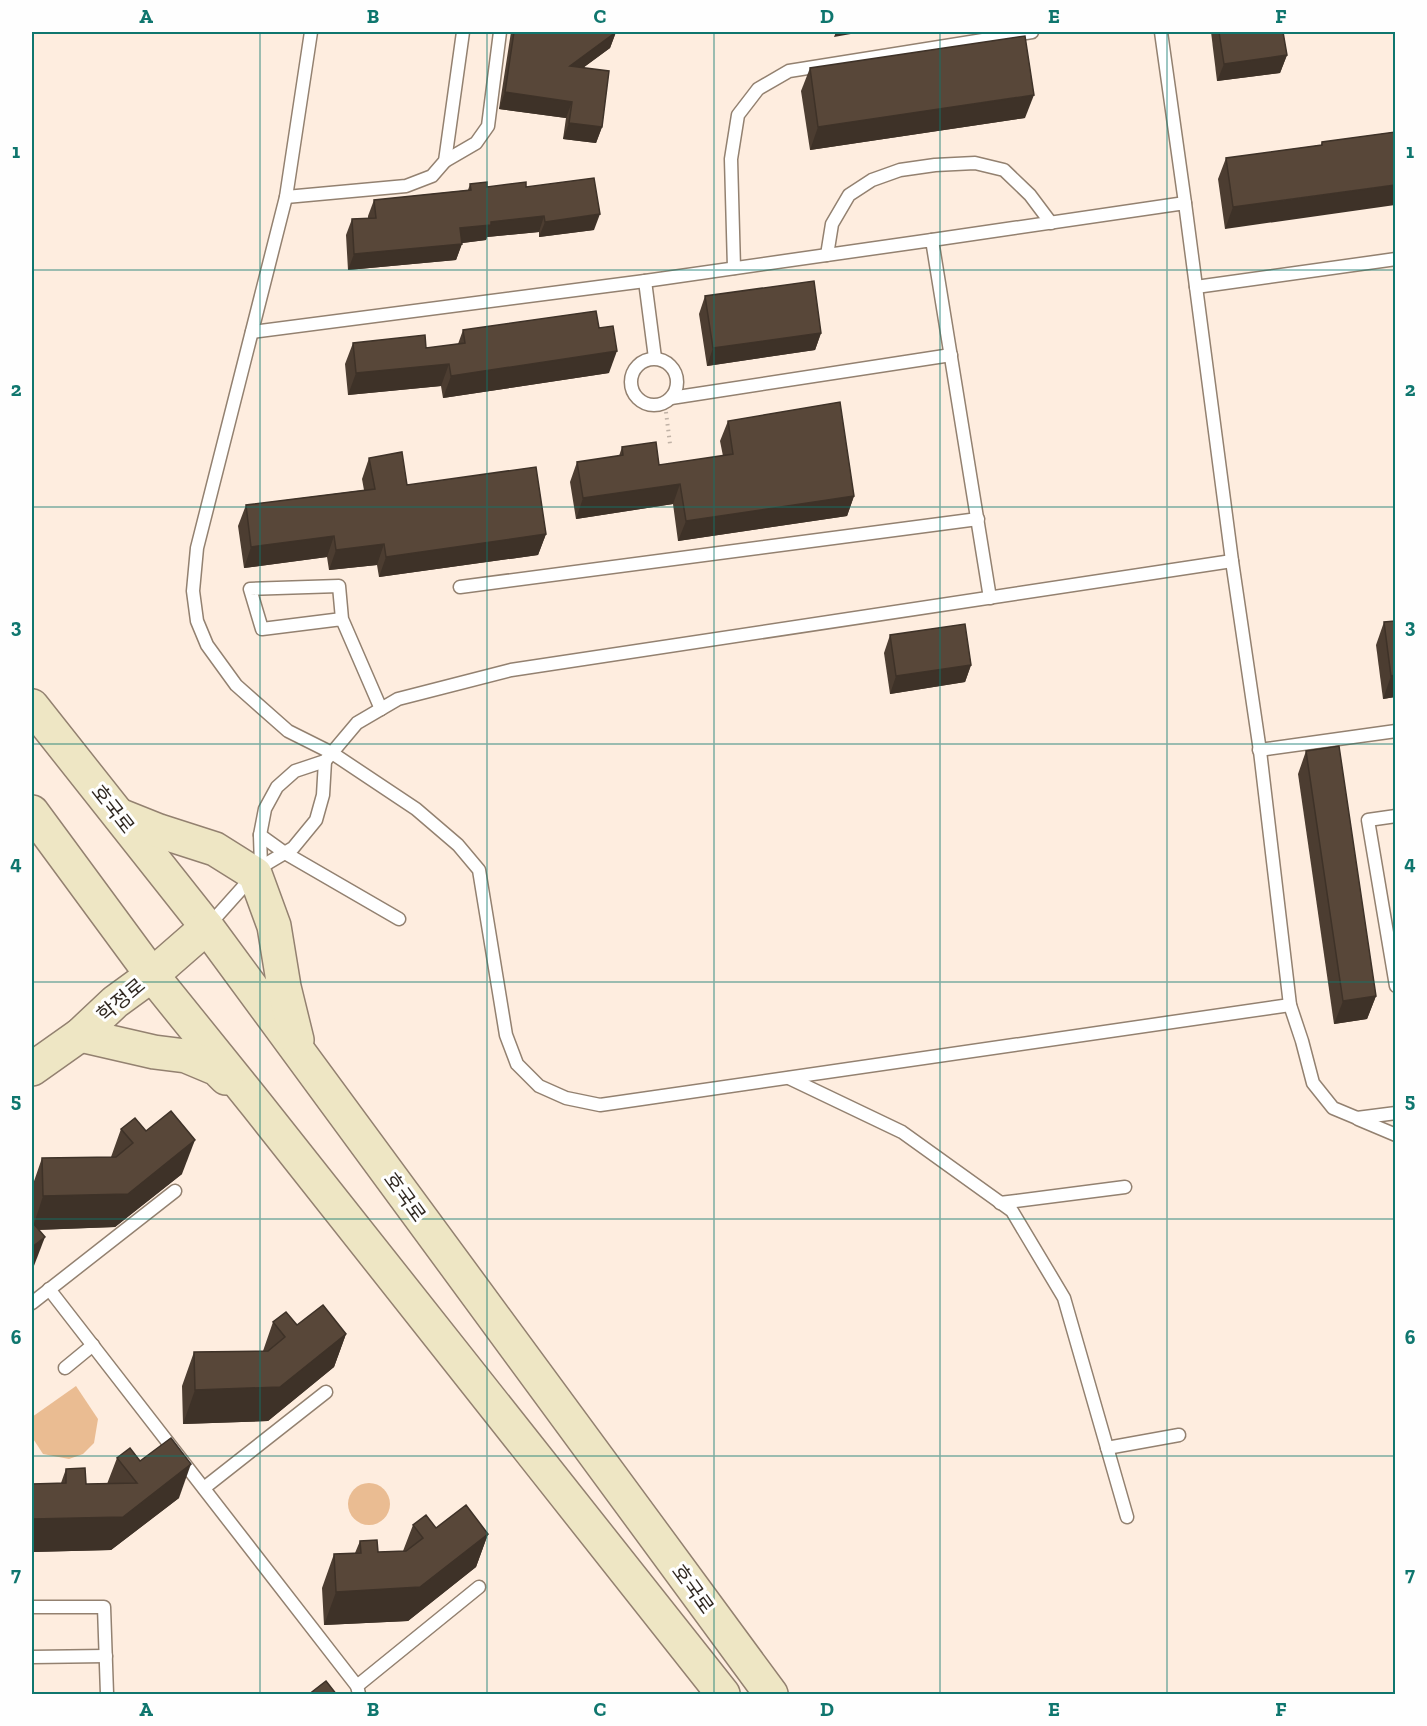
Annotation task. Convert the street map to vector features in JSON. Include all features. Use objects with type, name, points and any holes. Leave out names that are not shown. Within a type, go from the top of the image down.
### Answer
[{"type":"main road","name":"호국로","points":[[32,706],[207,927],[771,1695]]},
{"type":"main road","name":"호국로","points":[[32,812],[152,975],[723,1695]]},
{"type":"main road","points":[[118,814],[159,831],[215,849],[258,870],[274,926],[284,987],[300,1053]]},
{"type":"main road","name":"학정로","points":[[32,1069],[80,1035],[115,1002],[152,975],[207,927]]},
{"type":"main road","points":[[80,1035],[154,1052],[186,1056],[217,1069],[256,1104]]},
{"type":"lane","points":[[311,32],[286,197],[197,548],[193,591],[197,621],[207,645],[236,685],[288,731],[416,809],[458,845],[479,870],[506,1035],[517,1064],[540,1086],[566,1098],[600,1105],[1290,1005]]},
{"type":"lane","points":[[446,161],[463,32]]},
{"type":"lane","points":[[286,197],[406,186],[432,176],[446,161],[476,143],[488,126],[500,32]]},
{"type":"lane","points":[[734,268],[731,159],[738,115],[758,89],[789,71],[1032,32]]},
{"type":"lane","points":[[1161,32],[1259,750],[1290,1005],[1313,1083],[1333,1108],[1395,1135]]},
{"type":"lane","points":[[827,255],[832,224],[849,195],[872,180],[900,170],[935,165],[975,163],[1005,170],[1030,195],[1051,223]]},
{"type":"lane","points":[[252,332],[645,281],[1185,203]]},
{"type":"lane","points":[[932,240],[990,598]]},
{"type":"lane","points":[[1196,287],[1395,259]]},
{"type":"lane","points":[[645,281],[655,358]]},
{"type":"lane","points":[[668,400],[677,384],[677,377],[669,364],[655,358],[641,362],[631,375],[632,390],[636,397],[649,405],[668,400],[951,355]]},
{"type":"lane","points":[[460,587],[978,519]]},
{"type":"lane","points":[[258,870],[260,835],[265,809],[277,787],[295,771],[328,757],[357,723],[398,699],[511,670],[1232,561]]},
{"type":"lane","points":[[342,620],[262,629],[250,590],[339,586],[342,620],[381,709]]},
{"type":"lane","points":[[1259,750],[1395,731]]},
{"type":"lane","points":[[207,927],[258,870],[293,848],[316,820],[323,795],[328,757]]},
{"type":"lane","points":[[1395,816],[1368,820],[1395,986]]},
{"type":"lane","points":[[260,835],[285,853],[399,919]]},
{"type":"lane","points":[[789,1078],[902,1132],[1012,1210],[1064,1298],[1127,1517]]},
{"type":"lane","points":[[1357,1119],[1395,1113]]},
{"type":"lane","points":[[1000,1203],[1125,1187]]},
{"type":"lane","points":[[32,1303],[175,1191]]},
{"type":"lane","points":[[49,1289],[358,1690],[479,1587]]},
{"type":"lane","points":[[65,1368],[93,1345]]},
{"type":"lane","points":[[204,1488],[326,1392]]},
{"type":"lane","points":[[1107,1448],[1179,1435]]},
{"type":"lane","points":[[32,1607],[104,1607],[107,1695]]},
{"type":"lane","points":[[32,1657],[106,1656]]},
{"type":"path","points":[[668,400],[670,444]]},
{"type":"shaded area","points":[[76,1386],[98,1419],[94,1443],[83,1454],[69,1459],[43,1454],[32,1437],[32,1417]]},
{"type":"shaded area","points":[[369,1483],[384,1489],[390,1504],[384,1519],[369,1525],[354,1519],[348,1504],[354,1489]]},
{"type":"building","points":[[514,32],[616,32],[570,66],[609,71],[602,127],[569,123],[572,102],[505,92]]},
{"type":"building","points":[[1219,32],[1283,32],[1287,55],[1224,64]]},
{"type":"building","points":[[1025,36],[1034,95],[818,127],[810,68]]},
{"type":"building","points":[[1395,132],[1395,185],[1233,207],[1226,158]]},
{"type":"building","points":[[594,178],[600,214],[545,222],[544,216],[491,222],[491,225],[460,228],[462,244],[354,254],[352,219],[376,218],[374,200],[471,190],[470,184],[487,182],[487,187],[526,182],[526,187]]},
{"type":"building","points":[[814,281],[821,333],[713,348],[705,296]]},
{"type":"building","points":[[596,311],[599,328],[613,326],[617,351],[451,376],[449,364],[356,373],[353,343],[425,335],[426,348],[465,343],[463,330]]},
{"type":"building","points":[[840,402],[854,496],[686,521],[680,484],[583,498],[577,462],[623,455],[622,447],[656,442],[659,465],[733,454],[728,421]]},
{"type":"building","points":[[402,452],[407,485],[536,467],[546,534],[386,557],[384,544],[336,550],[334,536],[251,547],[246,505],[375,489],[369,458]]},
{"type":"building","points":[[1395,621],[1395,675],[1391,676],[1384,622]]},
{"type":"building","points":[[965,624],[971,665],[896,676],[890,635]]},
{"type":"building","points":[[1339,746],[1376,996],[1343,1001],[1306,751]]},
{"type":"building","points":[[171,1111],[195,1140],[128,1194],[43,1196],[42,1158],[116,1157],[133,1143],[121,1129],[135,1118],[146,1131]]},
{"type":"building","points":[[32,1222],[45,1237],[32,1247]]},
{"type":"building","points":[[323,1305],[346,1334],[280,1387],[195,1390],[194,1352],[268,1351],[285,1337],[273,1322],[286,1312],[297,1325]]},
{"type":"building","points":[[171,1438],[191,1464],[123,1517],[32,1519],[32,1484],[66,1483],[66,1469],[85,1468],[86,1484],[137,1483],[117,1458],[130,1448],[140,1461]]},
{"type":"building","points":[[466,1505],[488,1534],[420,1587],[336,1592],[334,1554],[361,1553],[360,1541],[377,1540],[378,1552],[406,1551],[423,1538],[413,1525],[426,1515],[436,1528]]},
{"type":"building","points":[[326,1681],[337,1695],[308,1695]]}]
